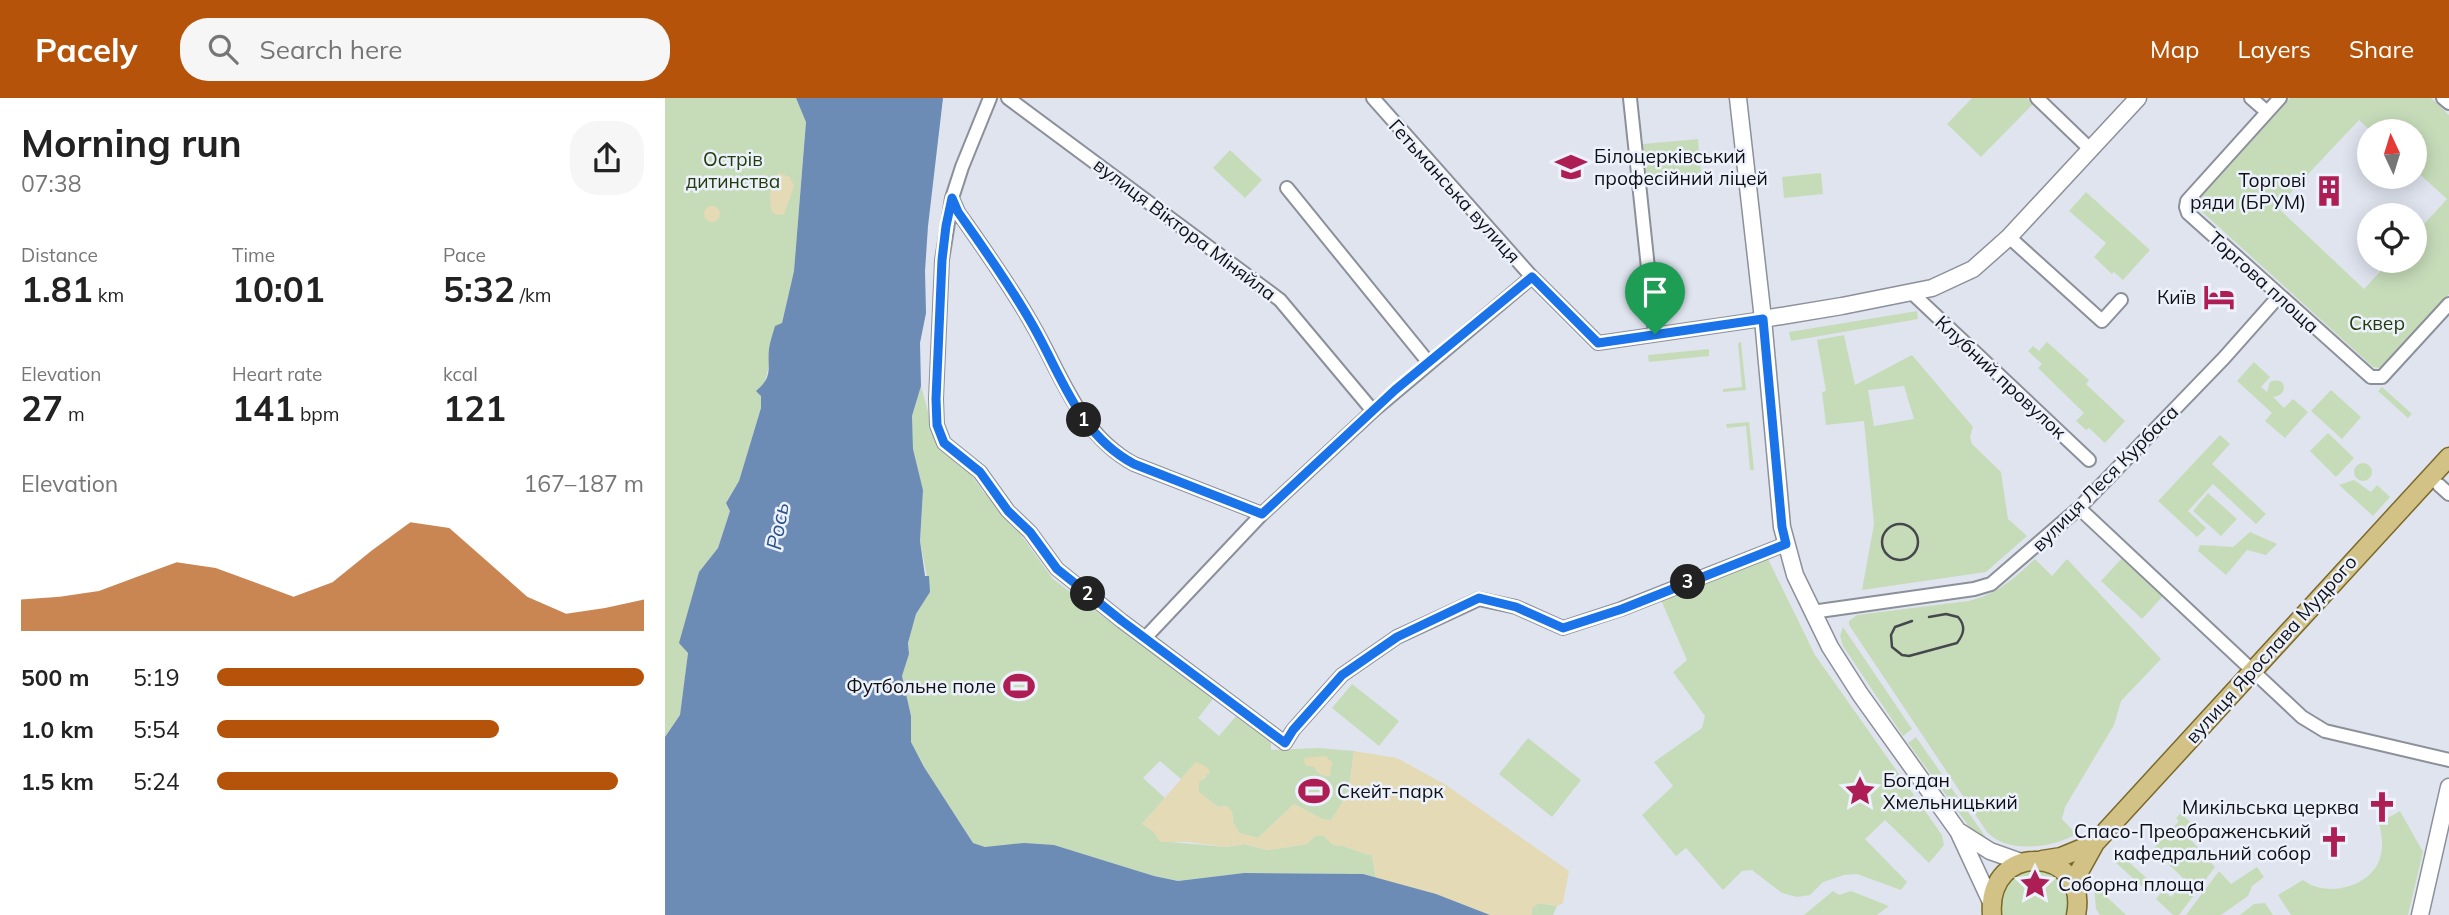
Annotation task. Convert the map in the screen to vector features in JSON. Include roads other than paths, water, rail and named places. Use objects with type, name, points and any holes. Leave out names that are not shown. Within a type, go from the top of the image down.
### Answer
[{"type":"main road","points":[[1738,98],[1763,319],[1780,505],[1786,544],[1795,575],[1812,612],[1860,694],[1958,831],[1992,908]]},
{"type":"main road","points":[[1763,319],[1912,293],[1942,285],[1973,269],[2008,237],[2138,98]]},
{"type":"main road","name":"вулиця Ярослава Мудрого","points":[[2078,905],[2080,870],[2095,843],[2449,457]]},
{"type":"main road","points":[[2420,915],[2449,787]]},
{"type":"main road","points":[[1958,831],[1990,851],[2021,862]]},
{"type":"main road","name":"вулиця Ярослава Мудрого","points":[[2040,860],[2061,857],[2095,843]]},
{"type":"main road","points":[[1992,908],[1999,879],[2021,862],[2040,860],[2058,866],[2065,872],[2078,905]]},
{"type":"street","points":[[990,98],[961,167],[946,226],[936,399],[937,425],[944,443],[980,472],[1008,511],[1030,532],[1057,569],[1285,743],[1293,730],[1342,675],[1397,637],[1479,598],[1516,607],[1563,628],[1622,609],[1786,544]]},
{"type":"street","name":"вулиця Віктора Міняйла","points":[[1008,98],[1280,300],[1373,411]]},
{"type":"street","name":"Гетьманська вулиця","points":[[1373,98],[1532,277],[1598,343],[1763,319]]},
{"type":"street","points":[[1630,98],[1655,334]]},
{"type":"street","points":[[2037,98],[2090,149]]},
{"type":"street","points":[[2251,98],[2267,112]]},
{"type":"street","name":"Торгова площа","points":[[2280,98],[2187,201],[2188,213],[2371,377],[2382,377],[2449,304]]},
{"type":"street","points":[[2443,98],[2449,103]]},
{"type":"street","points":[[1287,188],[1429,363]]},
{"type":"street","points":[[952,198],[958,212],[1016,297],[1084,419],[1099,440],[1115,454],[1134,464],[1262,514]]},
{"type":"street","points":[[2008,237],[2102,321],[2121,300]]},
{"type":"street","points":[[1145,638],[1262,514],[1373,411],[1532,277]]},
{"type":"street","name":"Клубний провулок","points":[[1912,293],[2089,460]]},
{"type":"street","name":"вулиця Леся Курбаса","points":[[1812,612],[1975,589],[1991,584],[2080,508],[2228,354],[2279,296]]},
{"type":"street","points":[[2439,485],[2449,495]]},
{"type":"street","points":[[2080,508],[2302,717],[2325,731],[2449,760]]},
{"type":"water","name":"Рось","points":[[796,98],[943,98],[928,226],[926,313],[920,343],[921,386],[912,416],[913,449],[923,490],[920,541],[930,592],[916,614],[902,676],[911,716],[911,742],[973,843],[985,847],[1024,843],[1054,845],[1178,881],[1244,873],[1363,874],[1436,894],[1490,915],[665,915],[665,737],[680,715],[688,653],[679,643],[699,572],[718,548],[730,511],[726,503],[739,481],[761,408],[761,396],[756,391],[762,386],[769,372],[771,340],[775,326],[782,323],[794,271],[806,122]]},
{"type":"railway","points":[[1900,524],[1912,530],[1918,542],[1912,554],[1900,560],[1888,554],[1882,542],[1888,530],[1900,524]]},
{"type":"railway","points":[[1912,621],[1895,627],[1891,635],[1892,647],[1902,655],[1909,656],[1957,643],[1963,630],[1958,617],[1946,614],[1929,617]]},
{"type":"place","name":"Білоцерківський професійний ліцей","points":[[1571,167]]},
{"type":"place","name":"Торгові ряди (БРУМ)","points":[[2329,191]]},
{"type":"place","name":"Київ","points":[[2219,297]]},
{"type":"place","name":"Футбольне поле","points":[[1019,686]]},
{"type":"place","name":"Скейт-парк","points":[[1314,791]]},
{"type":"place","name":"Богдан Хмельницький","points":[[1860,791]]},
{"type":"place","name":"Микільська церква","points":[[2382,807]]},
{"type":"place","name":"Спасо-Преображенський кафедральний собор","points":[[2334,842]]},
{"type":"place","name":"Соборна площа","points":[[2035,884]]},
{"type":"park label","name":"Острів дитинства","points":[[733,170]]},
{"type":"park label","name":"Сквер","points":[[2377,323]]}]
